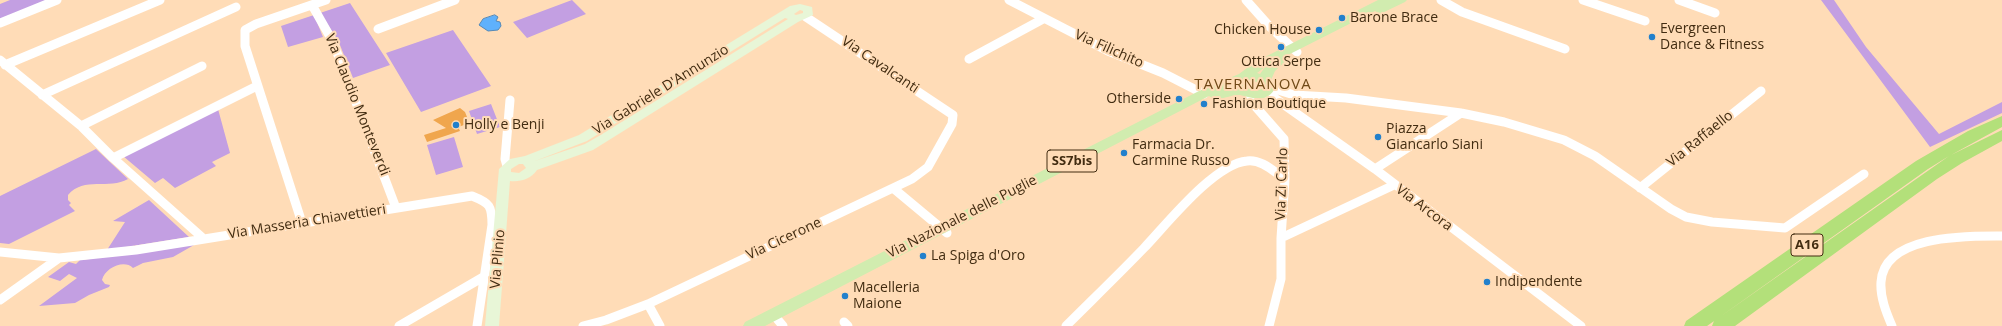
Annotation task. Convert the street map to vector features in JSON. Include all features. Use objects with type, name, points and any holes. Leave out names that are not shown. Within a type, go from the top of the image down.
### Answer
[{"type":"highway","name":"A16","points":[[1693,326],[2002,121]]},
{"type":"highway","name":"A16","points":[[1952,154],[2002,135]]},
{"type":"highway","name":"A16","points":[[1721,326],[1926,170]]},
{"type":"main road","name":"Via Nazionale delle Puglie","points":[[1266,85],[1268,71],[1274,64],[1295,50],[1387,0]]},
{"type":"main road","name":"Via Nazionale delle Puglie","points":[[751,326],[775,322],[944,231],[1206,96],[1243,85],[1259,65],[1295,50],[1401,0]]},
{"type":"main road","points":[[1257,76],[1266,85],[1259,95],[1243,85],[1257,76]]},
{"type":"street","points":[[0,23],[57,0]]},
{"type":"street","points":[[160,0],[3,63],[81,126],[113,158],[204,239]]},
{"type":"street","points":[[302,223],[257,86],[246,46],[245,30],[256,24],[326,0]]},
{"type":"street","points":[[378,29],[455,0]]},
{"type":"street","name":"Via Filichito","points":[[1009,0],[1043,19],[1108,51],[1163,73],[1206,96]]},
{"type":"street","points":[[1246,0],[1295,50]]},
{"type":"street","points":[[1441,0],[1462,12],[1565,49]]},
{"type":"street","points":[[1583,0],[1645,22]]},
{"type":"street","points":[[1679,0],[1715,13]]},
{"type":"street","name":"Via Claudio Monteverdi","points":[[312,5],[333,42],[396,208]]},
{"type":"street","points":[[42,95],[236,7]]},
{"type":"street","name":"Via Cavalcanti","points":[[801,9],[953,115]]},
{"type":"street","name":"Via Gabriele D'Annunzio","points":[[530,163],[589,147],[801,9]]},
{"type":"street","points":[[969,59],[1043,19]]},
{"type":"street","points":[[81,126],[202,66]]},
{"type":"street","name":"Via Zi Carlo","points":[[1243,85],[1255,106],[1284,139],[1285,179],[1281,238],[1281,279],[1269,326]]},
{"type":"street","points":[[1266,85],[1294,95],[1346,98],[1461,113],[1504,122],[1564,140],[1595,156],[1640,188],[1686,217],[1712,222],[1785,228],[1864,174]]},
{"type":"street","name":"Via Arcora","points":[[1266,85],[1285,104],[1356,157],[1375,169],[1394,185],[1581,326]]},
{"type":"street","points":[[113,158],[257,86]]},
{"type":"street","name":"Via Raffaello","points":[[1640,188],[1761,91]]},
{"type":"street","points":[[510,100],[505,159],[510,173]]},
{"type":"street","points":[[1375,169],[1461,113]]},
{"type":"street","name":"Via Cicerone","points":[[583,326],[606,320],[648,304],[912,179],[928,167],[952,124],[953,115]]},
{"type":"street","points":[[1066,326],[1201,190],[1227,168],[1239,162],[1252,160],[1260,162],[1285,179]]},
{"type":"street","name":"Via Plinio","points":[[492,326],[503,192],[510,173],[525,175],[530,163]]},
{"type":"street","name":"Via Zi Carlo","points":[[1281,238],[1394,185]]},
{"type":"street","points":[[893,188],[944,231]]},
{"type":"street","name":"Via Masseria Chiavettieri","points":[[0,252],[59,258],[136,250],[472,196],[486,201],[492,210],[492,225],[477,326]]},
{"type":"street","points":[[1892,326],[1883,304],[1881,287],[1884,268],[1896,256],[1926,242],[1951,237],[2002,236]]},
{"type":"street","points":[[0,300],[59,258]]},
{"type":"street","points":[[400,326],[485,276]]},
{"type":"street","points":[[648,304],[660,326]]},
{"type":"shaded area","points":[[10,0],[51,0],[0,20],[0,4]]},
{"type":"shaded area","points":[[572,0],[586,14],[527,38],[513,22]]},
{"type":"shaded area","points":[[1821,0],[1834,0],[1866,47],[1939,134],[2002,102],[2002,113],[1930,147]]},
{"type":"shaded area","points":[[350,3],[390,65],[353,78],[338,40],[320,13]]},
{"type":"shaded area","points":[[314,15],[323,37],[288,47],[281,26]]},
{"type":"shaded area","points":[[453,30],[491,86],[421,112],[386,53]]},
{"type":"shaded area","points":[[491,104],[500,127],[477,134],[469,111]]},
{"type":"shaded area","points":[[218,109],[230,153],[212,162],[216,166],[175,188],[163,178],[155,183],[123,156]]},
{"type":"shaded area","points":[[454,137],[463,167],[436,175],[427,145]]},
{"type":"shaded area","points":[[96,149],[128,179],[121,182],[89,184],[74,189],[68,195],[68,200],[71,203],[69,205],[75,211],[9,244],[0,243],[0,196]]},
{"type":"shaded area","points":[[149,200],[189,237],[107,250],[125,222],[113,221]]},
{"type":"shaded area","points":[[194,245],[173,257],[143,263],[133,268],[125,264],[115,266],[107,272],[102,280],[105,284],[110,285],[109,287],[89,295],[75,303],[39,306],[77,278],[69,274],[60,281],[48,277],[69,262],[76,264],[80,260],[90,259],[93,256]]},
{"type":"water","points":[[495,15],[498,17],[496,21],[500,22],[501,26],[498,30],[488,31],[479,25],[483,19]]},
{"type":"building","name":"Holly e Benji","points":[[460,108],[465,112],[467,124],[458,127],[460,131],[427,142],[424,135],[446,128],[433,120]]},
{"type":"place","name":"Barone Brace","points":[[1342,18]]},
{"type":"place","name":"Chicken House","points":[[1319,30]]},
{"type":"place","name":"Evergreen Dance & Fitness","points":[[1652,37]]},
{"type":"place","name":"Ottica Serpe","points":[[1281,47]]},
{"type":"place","name":"Otherside","points":[[1179,99]]},
{"type":"place","name":"Fashion Boutique","points":[[1204,104]]},
{"type":"place","name":"Holly e Benji","points":[[456,125]]},
{"type":"place","name":"Piazza Giancarlo Siani","points":[[1378,137]]},
{"type":"place","name":"Farmacia Dr. Carmine Russo","points":[[1124,153]]},
{"type":"place","name":"La Spiga d'Oro","points":[[923,256]]},
{"type":"place","name":"Indipendente","points":[[1487,282]]},
{"type":"place","name":"Macelleria Maione","points":[[845,296]]},
{"type":"district","name":"TAVERNANOVA","points":[[1253,85]]}]
